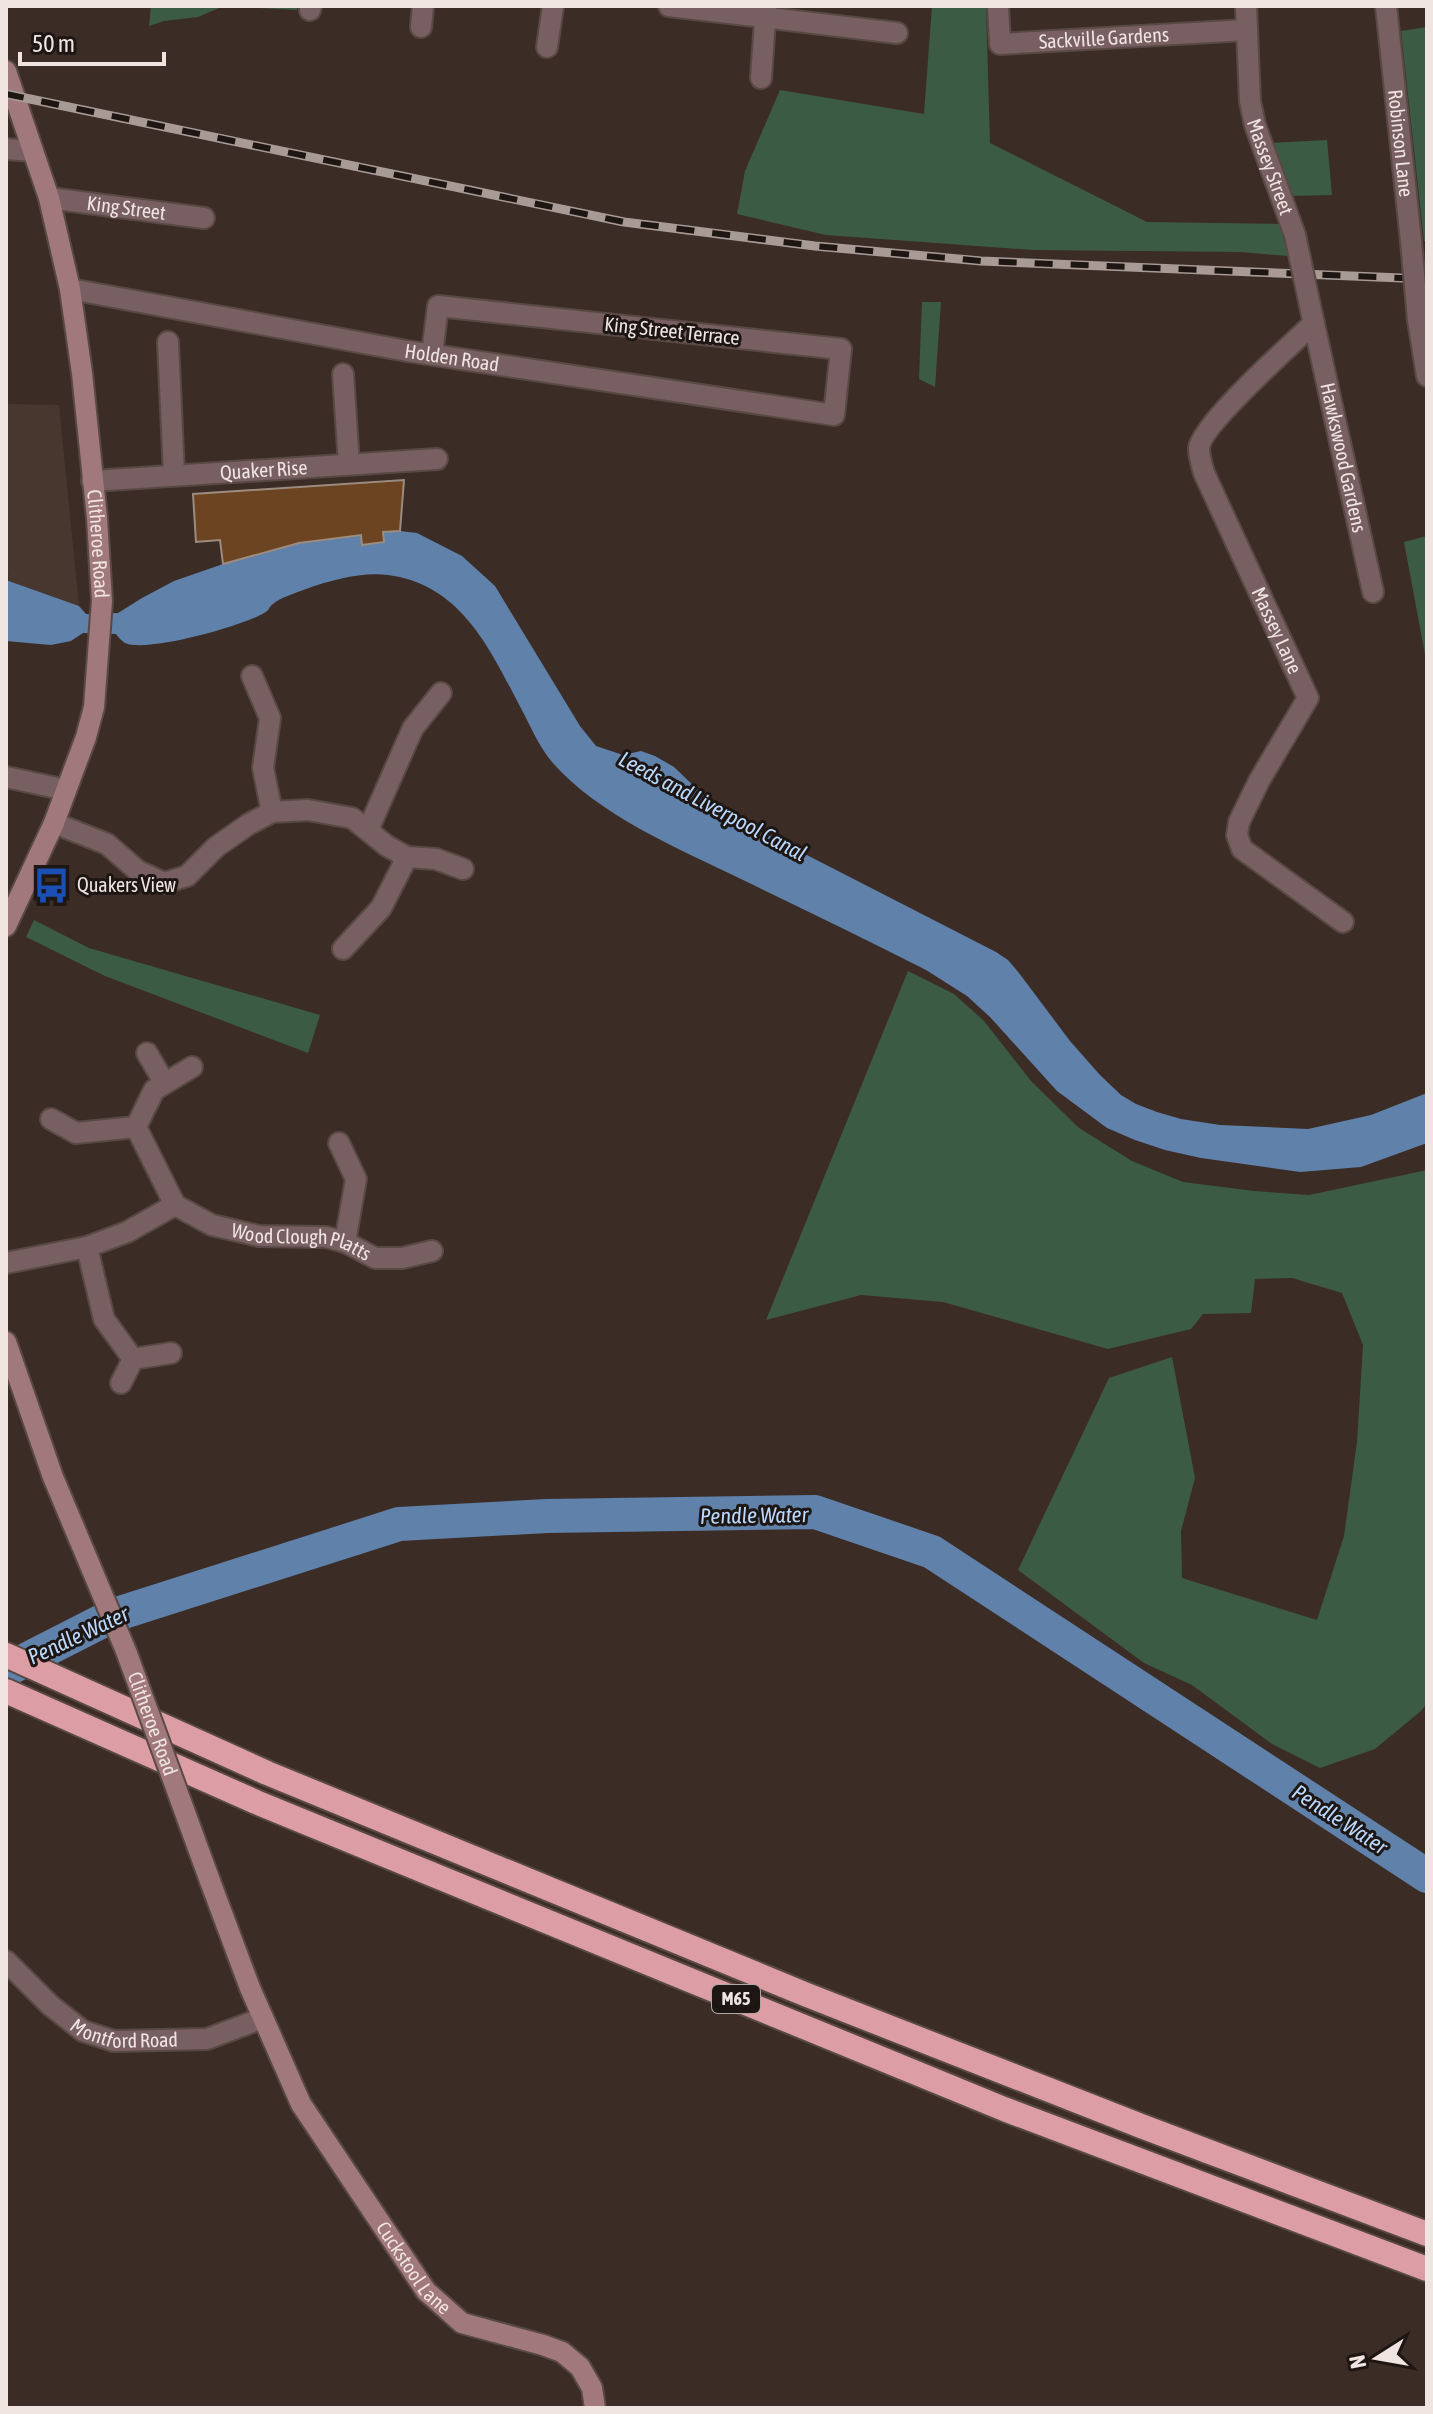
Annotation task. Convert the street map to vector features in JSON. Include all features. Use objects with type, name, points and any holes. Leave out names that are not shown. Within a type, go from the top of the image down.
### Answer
[{"type":"highway","name":"M65","points":[[6,1655],[267,1773],[807,1995],[1427,2234]]},
{"type":"highway","name":"M65","points":[[6,1691],[256,1802],[1004,2109],[1427,2269]]},
{"type":"main road","name":"Clitheroe Road","points":[[6,71],[49,198],[70,289],[97,518],[102,601],[94,707],[86,737],[54,823],[12,901],[6,926]]},
{"type":"main road","name":"Clitheroe Road","points":[[6,1342],[53,1477],[126,1651],[210,1881],[263,2018],[301,2104]]},
{"type":"main road","name":"Cuckstool Lane","points":[[301,2104],[426,2291],[462,2323],[562,2352],[580,2367],[592,2388],[595,2408]]},
{"type":"street","points":[[421,27],[423,6]]},
{"type":"street","points":[[547,47],[553,6]]},
{"type":"street","points":[[669,6],[765,12],[897,33]]},
{"type":"street","name":"Sackville Gardens","points":[[998,6],[1000,44],[1247,30]]},
{"type":"street","name":"Massey Street","points":[[1246,6],[1250,101],[1255,125],[1295,235],[1313,319]]},
{"type":"street","name":"Robinson Lane","points":[[1386,6],[1418,320],[1427,376]]},
{"type":"street","points":[[761,78],[765,12]]},
{"type":"street","points":[[6,149],[33,151]]},
{"type":"street","name":"King Street","points":[[49,198],[204,218]]},
{"type":"street","name":"Holden Road","points":[[70,289],[432,354],[834,415]]},
{"type":"street","name":"King Street Terrace","points":[[432,354],[438,306],[841,349],[834,415]]},
{"type":"street","name":"Hawkswood Gardens","points":[[1313,319],[1373,592]]},
{"type":"street","name":"Massey Lane","points":[[1313,319],[1208,430],[1199,446],[1204,473],[1308,698],[1259,781],[1239,822],[1237,835],[1242,849],[1343,922]]},
{"type":"street","points":[[168,342],[174,475]]},
{"type":"street","points":[[343,374],[349,464]]},
{"type":"street","name":"Quaker Rise","points":[[92,481],[437,459]]},
{"type":"street","points":[[252,676],[270,718],[263,768],[272,812]]},
{"type":"street","points":[[368,830],[413,728],[441,693]]},
{"type":"street","points":[[6,777],[66,790]]},
{"type":"street","points":[[54,823],[107,844],[138,871],[164,883],[187,876],[216,847],[272,812],[308,810],[352,818],[387,846],[407,857],[436,859],[463,869]]},
{"type":"street","points":[[343,949],[381,908],[407,857]]},
{"type":"street","points":[[147,1053],[164,1082]]},
{"type":"street","points":[[136,1127],[154,1090],[192,1067]]},
{"type":"street","points":[[51,1119],[76,1133],[136,1127]]},
{"type":"street","points":[[6,1263],[87,1247],[127,1232],[175,1205],[136,1127]]},
{"type":"street","points":[[339,1143],[356,1179],[345,1242]]},
{"type":"street","name":"Wood Clough Platts","points":[[175,1205],[212,1225],[259,1236],[326,1237],[345,1242],[375,1258],[402,1258],[432,1251]]},
{"type":"street","points":[[87,1247],[104,1319],[133,1359]]},
{"type":"street","points":[[133,1359],[171,1353]]},
{"type":"street","points":[[121,1383],[133,1359]]},
{"type":"street","name":"Montford Road","points":[[6,1961],[50,2005],[83,2031],[114,2041],[207,2039],[263,2018]]},
{"type":"shaded area","points":[[6,404],[59,405],[79,606],[9,581],[6,553]]},
{"type":"green space","points":[[151,6],[224,6],[198,17],[149,26]]},
{"type":"green space","points":[[224,6],[298,6],[297,10]]},
{"type":"green space","points":[[932,6],[986,6],[990,143],[1147,222],[1282,224],[1288,256],[1241,252],[1033,250],[826,235],[737,214],[745,171],[780,90],[924,114]]},
{"type":"green space","points":[[1427,27],[1427,241],[1424,241],[1401,31]]},
{"type":"green space","points":[[1327,140],[1332,195],[1291,196],[1268,143]]},
{"type":"green space","points":[[922,302],[941,302],[935,387],[919,379]]},
{"type":"green space","points":[[1427,536],[1427,665],[1404,542]]},
{"type":"green space","points":[[34,920],[89,948],[320,1015],[308,1053],[105,976],[26,937]]},
{"type":"green space","points":[[908,971],[954,994],[984,1021],[1031,1081],[1079,1128],[1132,1161],[1183,1182],[1309,1195],[1427,1170],[1427,1703],[1375,1749],[1320,1768],[1272,1744],[1192,1685],[1144,1663],[1018,1570],[1109,1378],[1172,1357],[1195,1478],[1181,1531],[1182,1578],[1317,1620],[1344,1536],[1357,1442],[1363,1345],[1342,1293],[1292,1278],[1255,1279],[1251,1313],[1203,1314],[1191,1329],[1108,1349],[943,1302],[861,1295],[766,1320]]},
{"type":"water","name":"Leeds and Liverpool Canal","points":[[383,532],[417,533],[462,556],[495,586],[580,726],[596,746],[623,755],[641,751],[655,756],[674,767],[719,810],[996,952],[1019,973],[1100,1075],[1121,1095],[1136,1104],[1181,1119],[1220,1125],[1308,1129],[1371,1115],[1427,1093],[1427,1143],[1361,1167],[1300,1172],[1165,1150],[1107,1128],[1057,1091],[967,996],[926,970],[666,843],[592,798],[544,752],[501,670],[473,627],[457,608],[415,581],[378,574],[336,580],[284,597],[264,613],[237,625],[195,637],[153,644],[125,643],[116,634],[83,633],[71,641],[51,645],[6,641],[6,580],[79,606],[86,614],[118,613],[174,581],[223,564],[299,543],[361,535],[363,545],[384,542]]},
{"type":"building","points":[[404,480],[400,531],[383,532],[384,542],[362,545],[361,535],[299,543],[223,564],[220,540],[196,542],[193,494]]},
{"type":"waterway","name":"Pendle Water","points":[[6,1670],[114,1615],[399,1524],[547,1516],[815,1512],[932,1552],[1427,1876]]},
{"type":"railway","points":[[6,94],[624,222],[815,246],[981,261],[1427,279]]},
{"type":"place","name":"Quakers View","points":[[51,885]]}]
